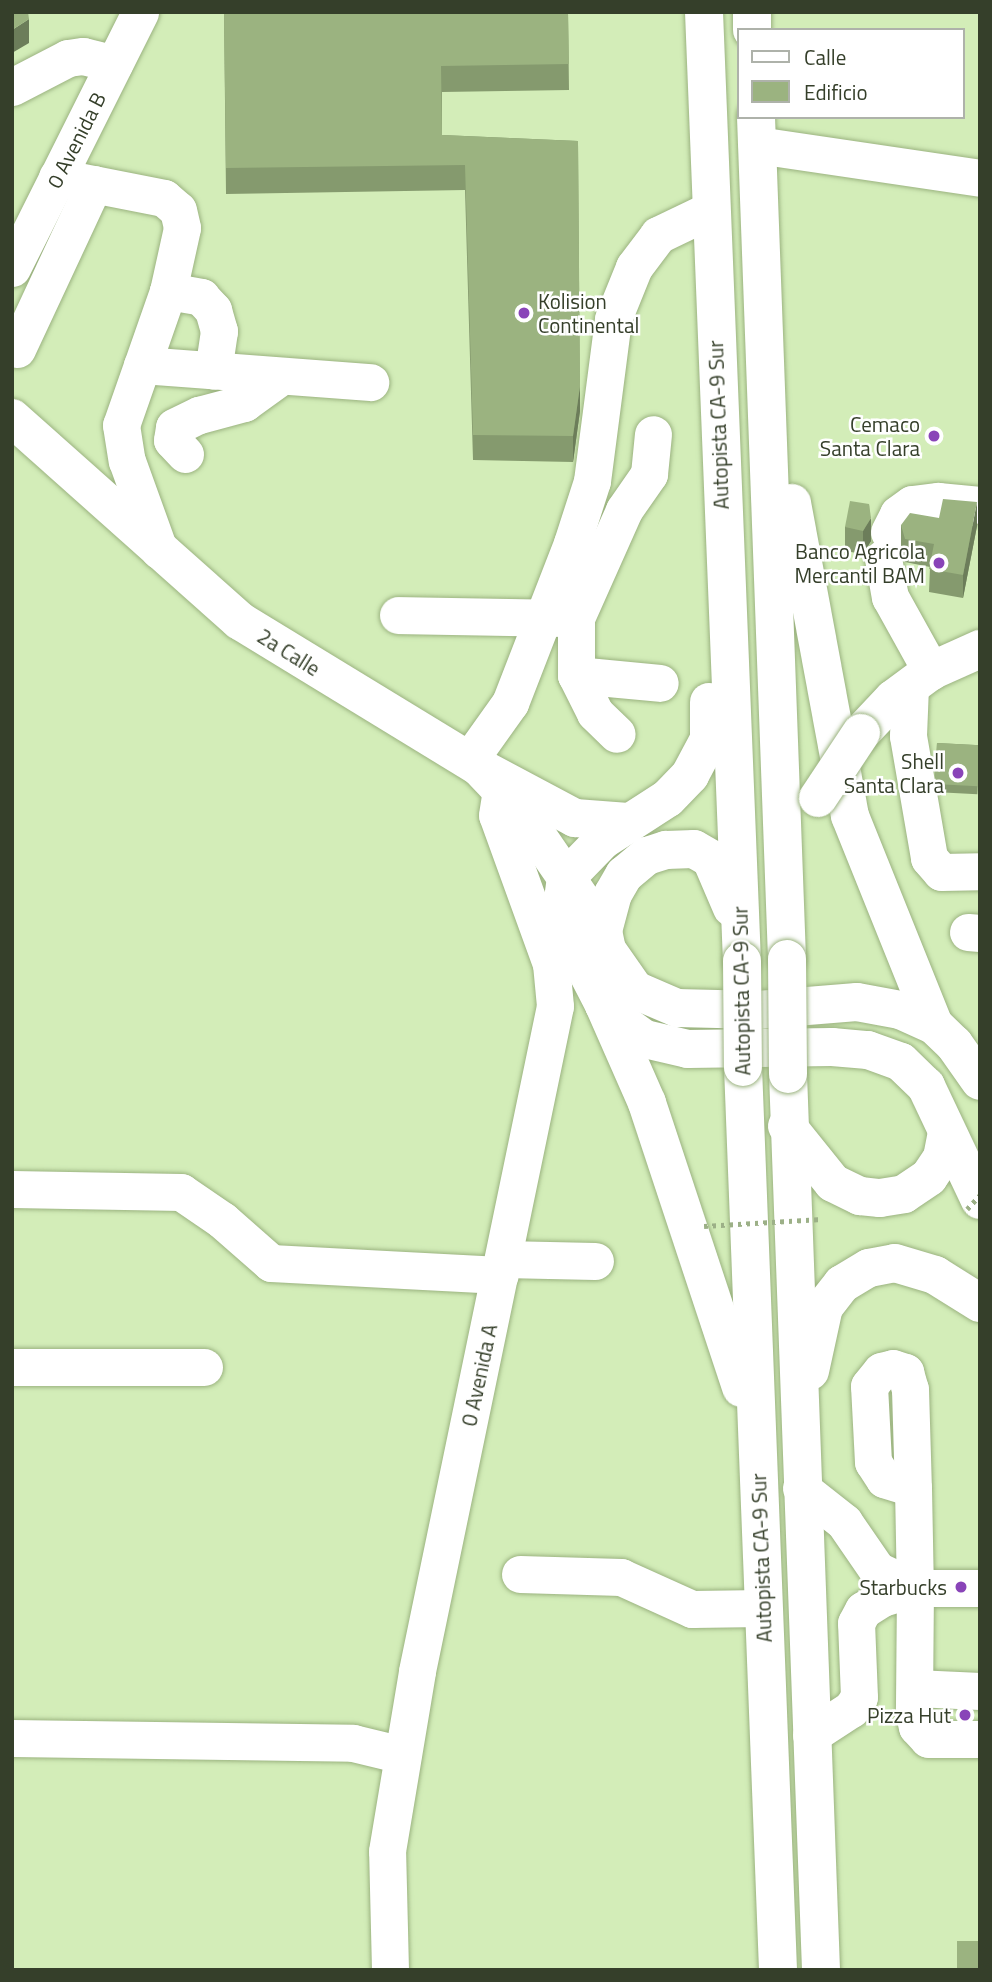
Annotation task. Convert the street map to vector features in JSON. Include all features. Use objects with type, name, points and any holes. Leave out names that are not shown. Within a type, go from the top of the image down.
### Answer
[{"type":"main road","name":"Autopista CA-9 Sur","points":[[704,12],[723,559],[742,949],[743,1067],[778,1970]]},
{"type":"main road","name":"Autopista CA-9 Sur","points":[[756,131],[788,898],[787,1126],[821,1970]]},
{"type":"main road","points":[[764,344],[850,816],[934,1026],[954,1044],[980,1081]]},
{"type":"main road","name":"2a Calle","points":[[12,418],[240,621],[483,772],[566,878],[603,931],[618,970],[635,990],[677,1008],[758,1010],[857,1002],[900,1010],[934,1026]]},
{"type":"main road","points":[[723,559],[705,630],[711,728],[705,754],[668,798],[628,822],[566,878],[562,908],[566,931],[604,1005],[648,1103],[756,1432]]},
{"type":"main road","points":[[788,898],[798,846],[818,798],[861,733],[921,678],[980,649]]},
{"type":"main road","points":[[483,772],[575,818],[628,822]]},
{"type":"main road","points":[[603,931],[610,901],[624,875],[647,856],[694,849],[711,859],[723,878],[742,949]]},
{"type":"main road","points":[[604,1005],[645,1039],[676,1046],[832,1047],[868,1051],[901,1062],[926,1086],[975,1201]]},
{"type":"main road","points":[[787,1126],[833,1182],[860,1196],[880,1198],[904,1194],[929,1177],[942,1158],[947,1133]]},
{"type":"main road","points":[[798,1428],[824,1307],[842,1284],[869,1268],[895,1263],[935,1275],[980,1303]]},
{"type":"street","name":"0 Avenida B","points":[[12,268],[140,12]]},
{"type":"street","points":[[12,88],[68,58],[83,56],[114,64]]},
{"type":"street","points":[[756,131],[980,178]]},
{"type":"street","points":[[57,177],[164,198],[178,210],[182,228],[168,291],[121,425],[127,461],[159,550]]},
{"type":"street","points":[[14,351],[94,184]]},
{"type":"street","points":[[617,734],[595,713],[576,675],[559,618],[592,481],[613,319],[634,267],[659,236],[710,210]]},
{"type":"street","points":[[168,291],[201,297],[213,310],[219,331],[213,371]]},
{"type":"street","points":[[142,365],[370,382]]},
{"type":"street","points":[[185,454],[172,440],[174,427],[199,415],[244,403],[280,377]]},
{"type":"street","points":[[483,772],[510,703],[624,510],[649,474],[653,434]]},
{"type":"street","points":[[980,505],[938,501],[912,504],[898,514],[886,545],[895,608],[921,678],[908,736],[929,858],[941,872],[980,871]]},
{"type":"street","points":[[398,615],[559,618]]},
{"type":"street","points":[[576,675],[660,683]]},
{"type":"street","name":"0 Avenida A","points":[[390,1970],[387,1851],[403,1755],[556,995],[551,964],[483,772]]},
{"type":"street","points":[[12,1189],[181,1192],[222,1220],[271,1263],[502,1267],[595,1261]]},
{"type":"street","points":[[12,1367],[204,1367]]},
{"type":"street","points":[[801,1488],[844,1522],[877,1570],[915,1588]]},
{"type":"street","points":[[913,1488],[917,1727],[928,1739],[980,1739]]},
{"type":"street","points":[[520,1574],[621,1577],[692,1609],[763,1608]]},
{"type":"street","points":[[811,1735],[851,1709],[859,1697],[856,1623],[863,1610],[882,1598],[915,1588],[980,1588]]},
{"type":"street","points":[[915,1688],[980,1691]]},
{"type":"street","points":[[12,1738],[353,1743],[403,1755]]},
{"type":"path","points":[[704,1226],[822,1219]]},
{"type":"building","points":[[12,12],[28,12],[29,19],[12,30]]},
{"type":"building","points":[[224,12],[568,12],[569,64],[441,66],[442,135],[578,141],[580,386],[573,436],[473,435],[465,165],[226,168]]},
{"type":"building","points":[[943,499],[977,502],[963,575],[929,569],[934,544],[905,539],[901,525],[910,513],[939,518]]},
{"type":"building","points":[[850,501],[869,504],[871,518],[863,531],[845,527]]},
{"type":"building","name":"Shell Santa Clara","points":[[937,743],[980,745],[978,786],[935,784]]},
{"type":"building","points":[[957,1941],[980,1941],[980,1970],[957,1970]]},
{"type":"place","name":"Kolision Continental","points":[[524,313]]},
{"type":"place","name":"Cemaco Santa Clara","points":[[934,436]]},
{"type":"place","name":"Banco Agricola Mercantil BAM","points":[[939,563]]},
{"type":"place","name":"Shell Santa Clara","points":[[958,773]]},
{"type":"place","name":"Starbucks","points":[[961,1587]]},
{"type":"place","name":"Pizza Hut","points":[[965,1715]]}]
